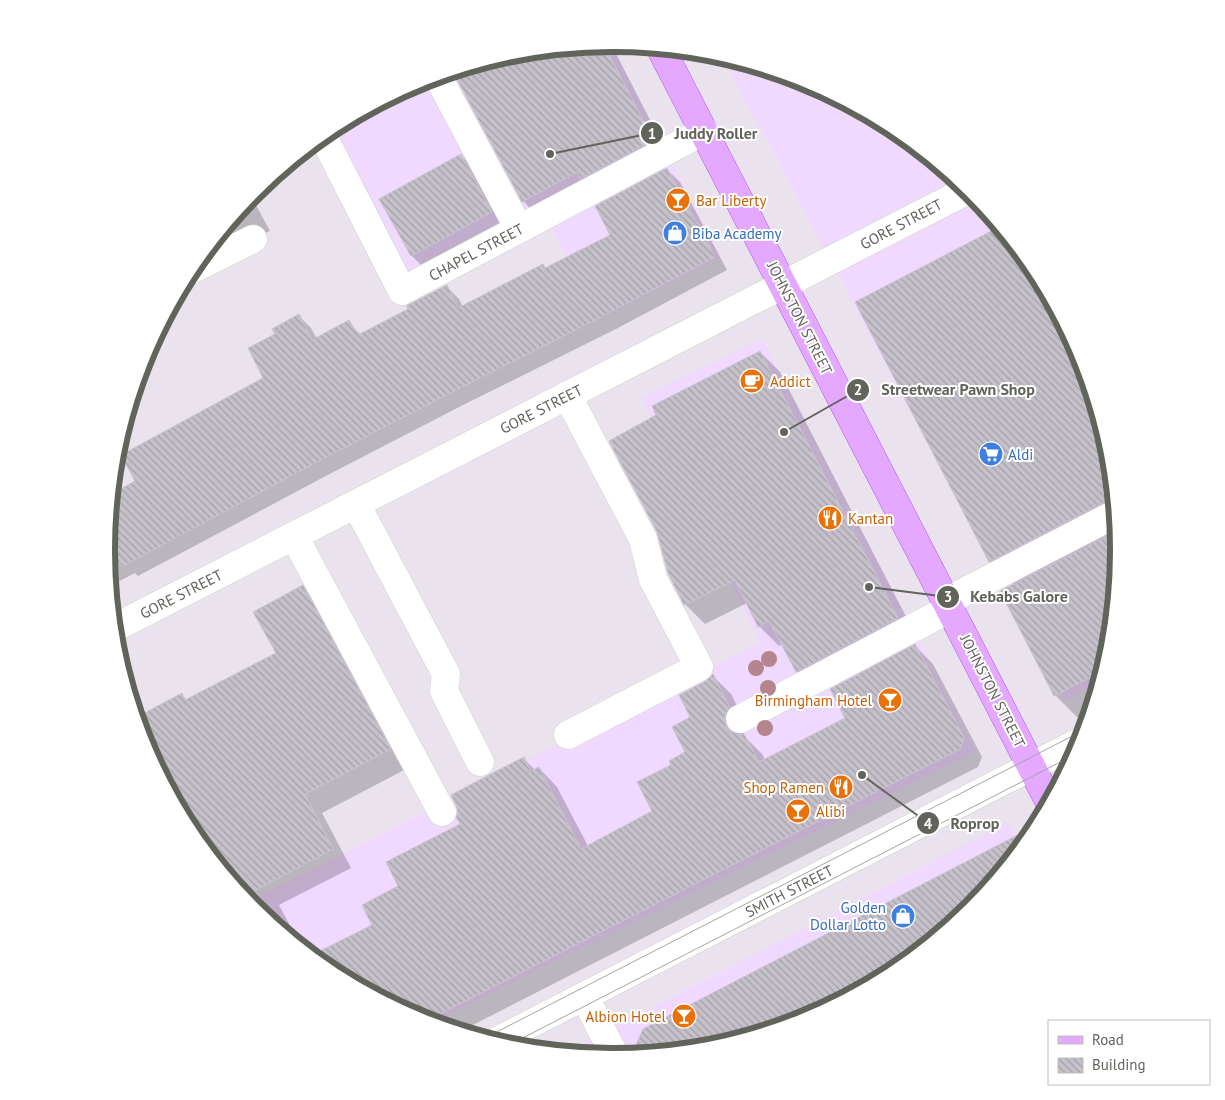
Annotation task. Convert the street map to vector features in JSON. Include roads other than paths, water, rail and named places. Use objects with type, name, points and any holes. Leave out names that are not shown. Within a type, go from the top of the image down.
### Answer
[{"type":"main road","name":"JOHNSTON STREET","points":[[665,56],[1046,794]]},
{"type":"street","points":[[441,83],[519,229]]},
{"type":"street","name":"CHAPEL STREET","points":[[327,143],[402,291],[704,131]]},
{"type":"street","name":"GORE STREET","points":[[121,625],[960,194]]},
{"type":"street","points":[[208,262],[254,239]]},
{"type":"street","points":[[568,395],[642,539],[653,580],[699,667],[568,735]]},
{"type":"street","points":[[356,504],[446,674],[444,691],[480,762]]},
{"type":"street","points":[[740,719],[1109,517]]},
{"type":"street","points":[[294,536],[442,812]]},
{"type":"street","name":"SMITH STREET","points":[[507,1036],[1069,747]]},
{"type":"street","points":[[584,996],[611,1048]]},
{"type":"tram line","points":[[494,1033],[1074,735]]},
{"type":"tram line","points":[[521,1039],[1063,761]]},
{"type":"place","name":"Juddy Roller","points":[[550,154]]},
{"type":"place","name":"Bar Liberty","points":[[678,200]]},
{"type":"place","name":"Biba Academy","points":[[675,233]]},
{"type":"place","name":"Addict","points":[[752,381]]},
{"type":"place","name":"Streetwear Pawn Shop","points":[[784,432]]},
{"type":"place","name":"Aldi","points":[[991,454]]},
{"type":"place","name":"Kantan","points":[[830,518]]},
{"type":"place","name":"Kebabs Galore","points":[[869,587]]},
{"type":"place","name":"Birmingham Hotel","points":[[890,700]]},
{"type":"place","name":"Roprop","points":[[862,775]]},
{"type":"place","name":"Shop Ramen","points":[[841,787]]},
{"type":"place","name":"Alibi","points":[[798,811]]},
{"type":"place","name":"Golden Dollar Lotto","points":[[903,916]]},
{"type":"place","name":"Albion Hotel","points":[[684,1016]]}]
